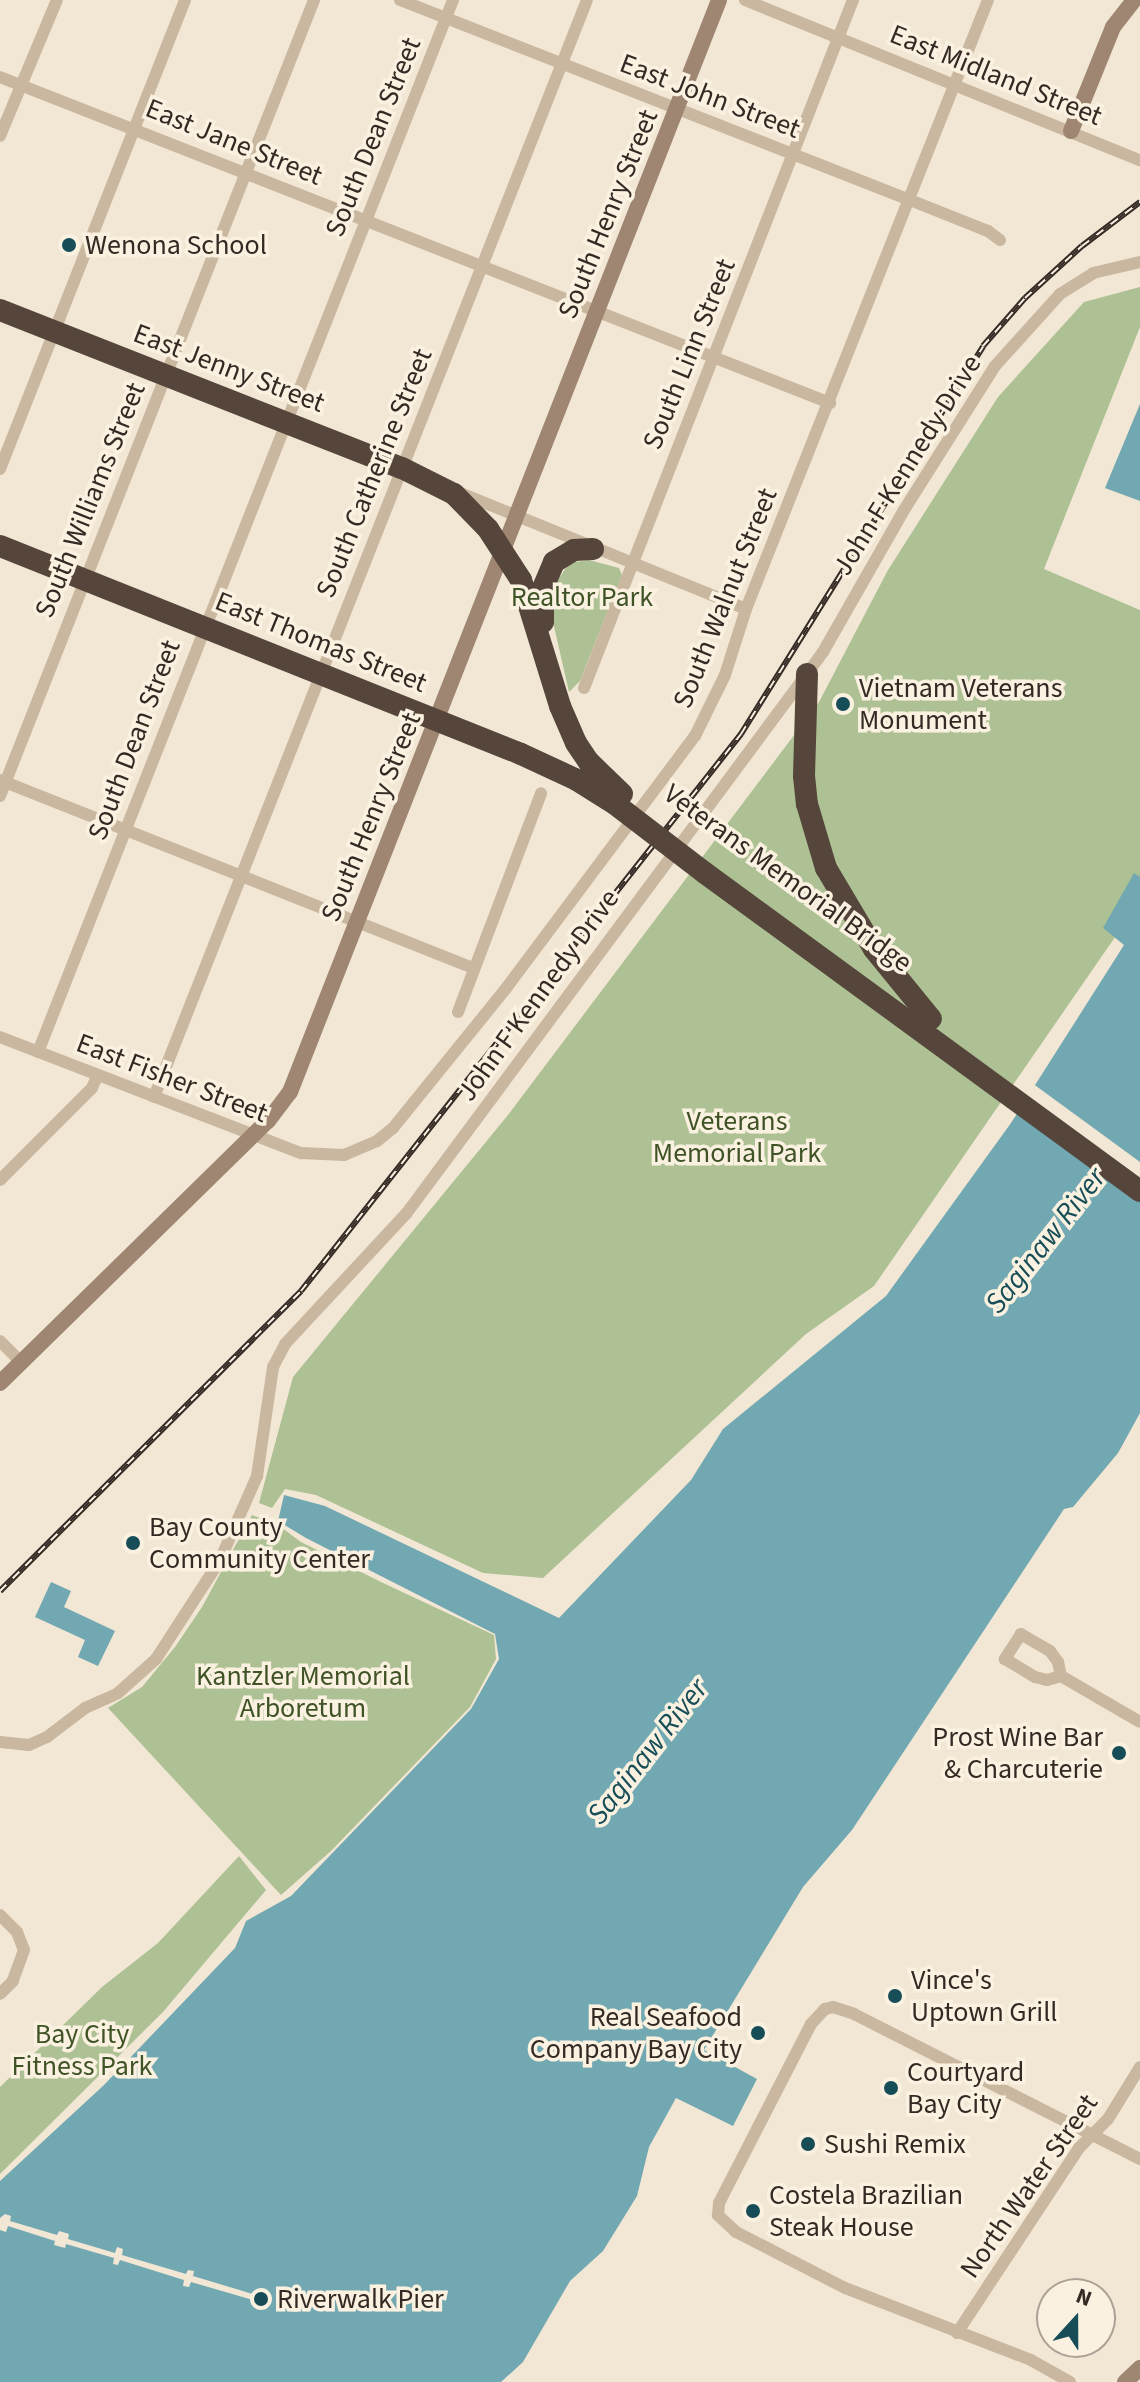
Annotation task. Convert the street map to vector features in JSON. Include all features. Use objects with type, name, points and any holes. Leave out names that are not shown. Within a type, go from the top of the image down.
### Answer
[{"type":"highway","name":"East Jenny Street","points":[[0,310],[437,484],[454,494],[504,551]]},
{"type":"highway","name":"East Thomas Street","points":[[0,546],[437,721],[618,799]]},
{"type":"highway","points":[[544,652],[543,588],[549,571],[554,562],[574,550],[593,549]]},
{"type":"highway","name":"Veterans Memorial Bridge","points":[[504,551],[521,580],[560,706],[576,743],[618,799],[950,1044],[1140,1174]]},
{"type":"highway","points":[[807,674],[804,776],[807,804],[826,868],[874,949],[931,1019]]},
{"type":"highway","name":"Veterans Memorial Bridge","points":[[708,868],[931,1019],[950,1044],[1140,1191]]},
{"type":"street","points":[[0,136],[57,0]]},
{"type":"street","points":[[0,469],[185,0]]},
{"type":"street","name":"South Williams Street","points":[[0,796],[3,781],[314,0]]},
{"type":"street","name":"East John Street","points":[[400,0],[988,231],[1000,240]]},
{"type":"street","name":"South Dean Street","points":[[38,1052],[203,627],[453,0]]},
{"type":"street","name":"South Catherine Street","points":[[154,1097],[587,0]]},
{"type":"street","name":"South Henry Street","points":[[0,1383],[280,1109],[290,1092],[719,0]]},
{"type":"street","name":"East Midland Street","points":[[745,0],[1140,160]]},
{"type":"street","name":"South Linn Street","points":[[584,688],[853,0]]},
{"type":"street","name":"South Walnut Street","points":[[328,1156],[360,1150],[393,1128],[517,975],[695,736],[725,675],[746,609],[988,0]]},
{"type":"street","points":[[1071,131],[1113,27],[1134,0]]},
{"type":"street","name":"East Jane Street","points":[[0,77],[830,403]]},
{"type":"street","name":"John F Kennedy Drive","points":[[0,1742],[29,1745],[47,1737],[85,1708],[118,1693],[156,1659],[220,1560],[257,1476],[273,1367],[285,1344],[406,1214],[823,652],[906,506],[995,366],[1060,294],[1093,273],[1140,262]]},
{"type":"street","name":"East Jenny Street","points":[[437,484],[746,609]]},
{"type":"street","points":[[3,781],[473,968]]},
{"type":"street","points":[[458,1012],[541,793]]},
{"type":"street","name":"East Fisher Street","points":[[0,1037],[250,1136],[301,1153],[328,1156]]},
{"type":"street","points":[[0,1180],[92,1088],[97,1076]]},
{"type":"street","points":[[0,1341],[21,1362]]},
{"type":"street","points":[[1061,1676],[1058,1662],[1050,1651],[1021,1634],[1005,1659],[1035,1677],[1047,1680],[1061,1676],[1140,1722]]},
{"type":"street","points":[[0,1915],[23,1943],[21,1965],[13,1981],[0,1994]]},
{"type":"street","points":[[1070,2382],[1031,2360],[845,2288],[736,2232],[718,2215],[719,2203],[811,2024],[825,2009],[840,2008],[854,2014],[1140,2156]]},
{"type":"street","name":"North Water Street","points":[[957,2333],[1079,2148],[1108,2119],[1140,2067]]},
{"type":"street","points":[[1125,2382],[1140,2368]]},
{"type":"green space","name":"Veterans Memorial Park","points":[[1140,287],[1140,327],[1044,569],[1140,610],[1140,901],[874,1286],[806,1334],[543,1578],[483,1573],[316,1495],[285,1489],[272,1508],[259,1503],[293,1377],[508,1115],[819,702],[888,570],[998,397],[1084,302]]},
{"type":"green space","name":"Realtor Park","points":[[589,560],[619,568],[622,575],[580,681],[569,692],[550,609],[556,583],[569,563]]},
{"type":"green space","name":"Kantzler Memorial Arboretum","points":[[252,1515],[278,1525],[301,1542],[381,1582],[494,1635],[496,1659],[470,1707],[331,1851],[281,1895],[108,1708],[142,1687],[175,1647],[202,1607]]},
{"type":"green space","name":"Bay City Fitness Park","points":[[239,1856],[266,1890],[163,2012],[0,2174],[0,2087],[102,1987],[158,1943]]},
{"type":"water","points":[[1140,404],[1140,501],[1105,488]]},
{"type":"water","name":"Saginaw River","points":[[1134,873],[1140,877],[1140,1413],[1118,1453],[1073,1507],[1064,1509],[852,1830],[803,1887],[704,2050],[757,2079],[733,2126],[676,2098],[649,2147],[637,2196],[603,2251],[570,2281],[523,2362],[501,2382],[0,2382],[0,2181],[104,2085],[235,1948],[246,1921],[291,1896],[471,1709],[499,1659],[495,1634],[278,1521],[284,1495],[325,1506],[559,1618],[691,1480],[723,1429],[886,1296],[1011,1123],[1124,945],[1103,928]]},
{"type":"water","points":[[51,1582],[71,1591],[64,1607],[115,1631],[98,1666],[78,1657],[85,1640],[35,1617]]},
{"type":"pier","points":[[1032,1083],[1140,1162],[1140,1201],[1015,1109]]},
{"type":"pier","points":[[5,2214],[11,2216],[10,2221],[57,2235],[59,2231],[69,2234],[68,2239],[115,2253],[117,2247],[123,2249],[122,2255],[186,2274],[188,2270],[194,2271],[193,2276],[256,2295],[253,2300],[191,2282],[189,2287],[183,2286],[184,2280],[120,2260],[118,2265],[113,2264],[114,2258],[66,2244],[65,2248],[54,2245],[55,2241],[8,2226],[6,2232],[0,2230],[0,2218]]},
{"type":"railway","points":[[0,1591],[301,1291],[741,734],[983,346],[1025,298],[1082,246],[1140,202]]},
{"type":"place","name":"Wenona School","points":[[69,245]]},
{"type":"place","name":"Vietnam Veterans Monument","points":[[843,704]]},
{"type":"place","name":"Bay County Community Center","points":[[133,1543]]},
{"type":"place","name":"Prost Wine Bar & Charcuterie","points":[[1119,1753]]},
{"type":"place","name":"Vince's Uptown Grill","points":[[895,1996]]},
{"type":"place","name":"Real Seafood Company Bay City","points":[[758,2033]]},
{"type":"place","name":"Courtyard Bay City","points":[[891,2088]]},
{"type":"place","name":"Sushi Remix","points":[[808,2144]]},
{"type":"place","name":"Costela Brazilian Steak House","points":[[753,2211]]},
{"type":"place","name":"Riverwalk Pier","points":[[261,2299]]}]
